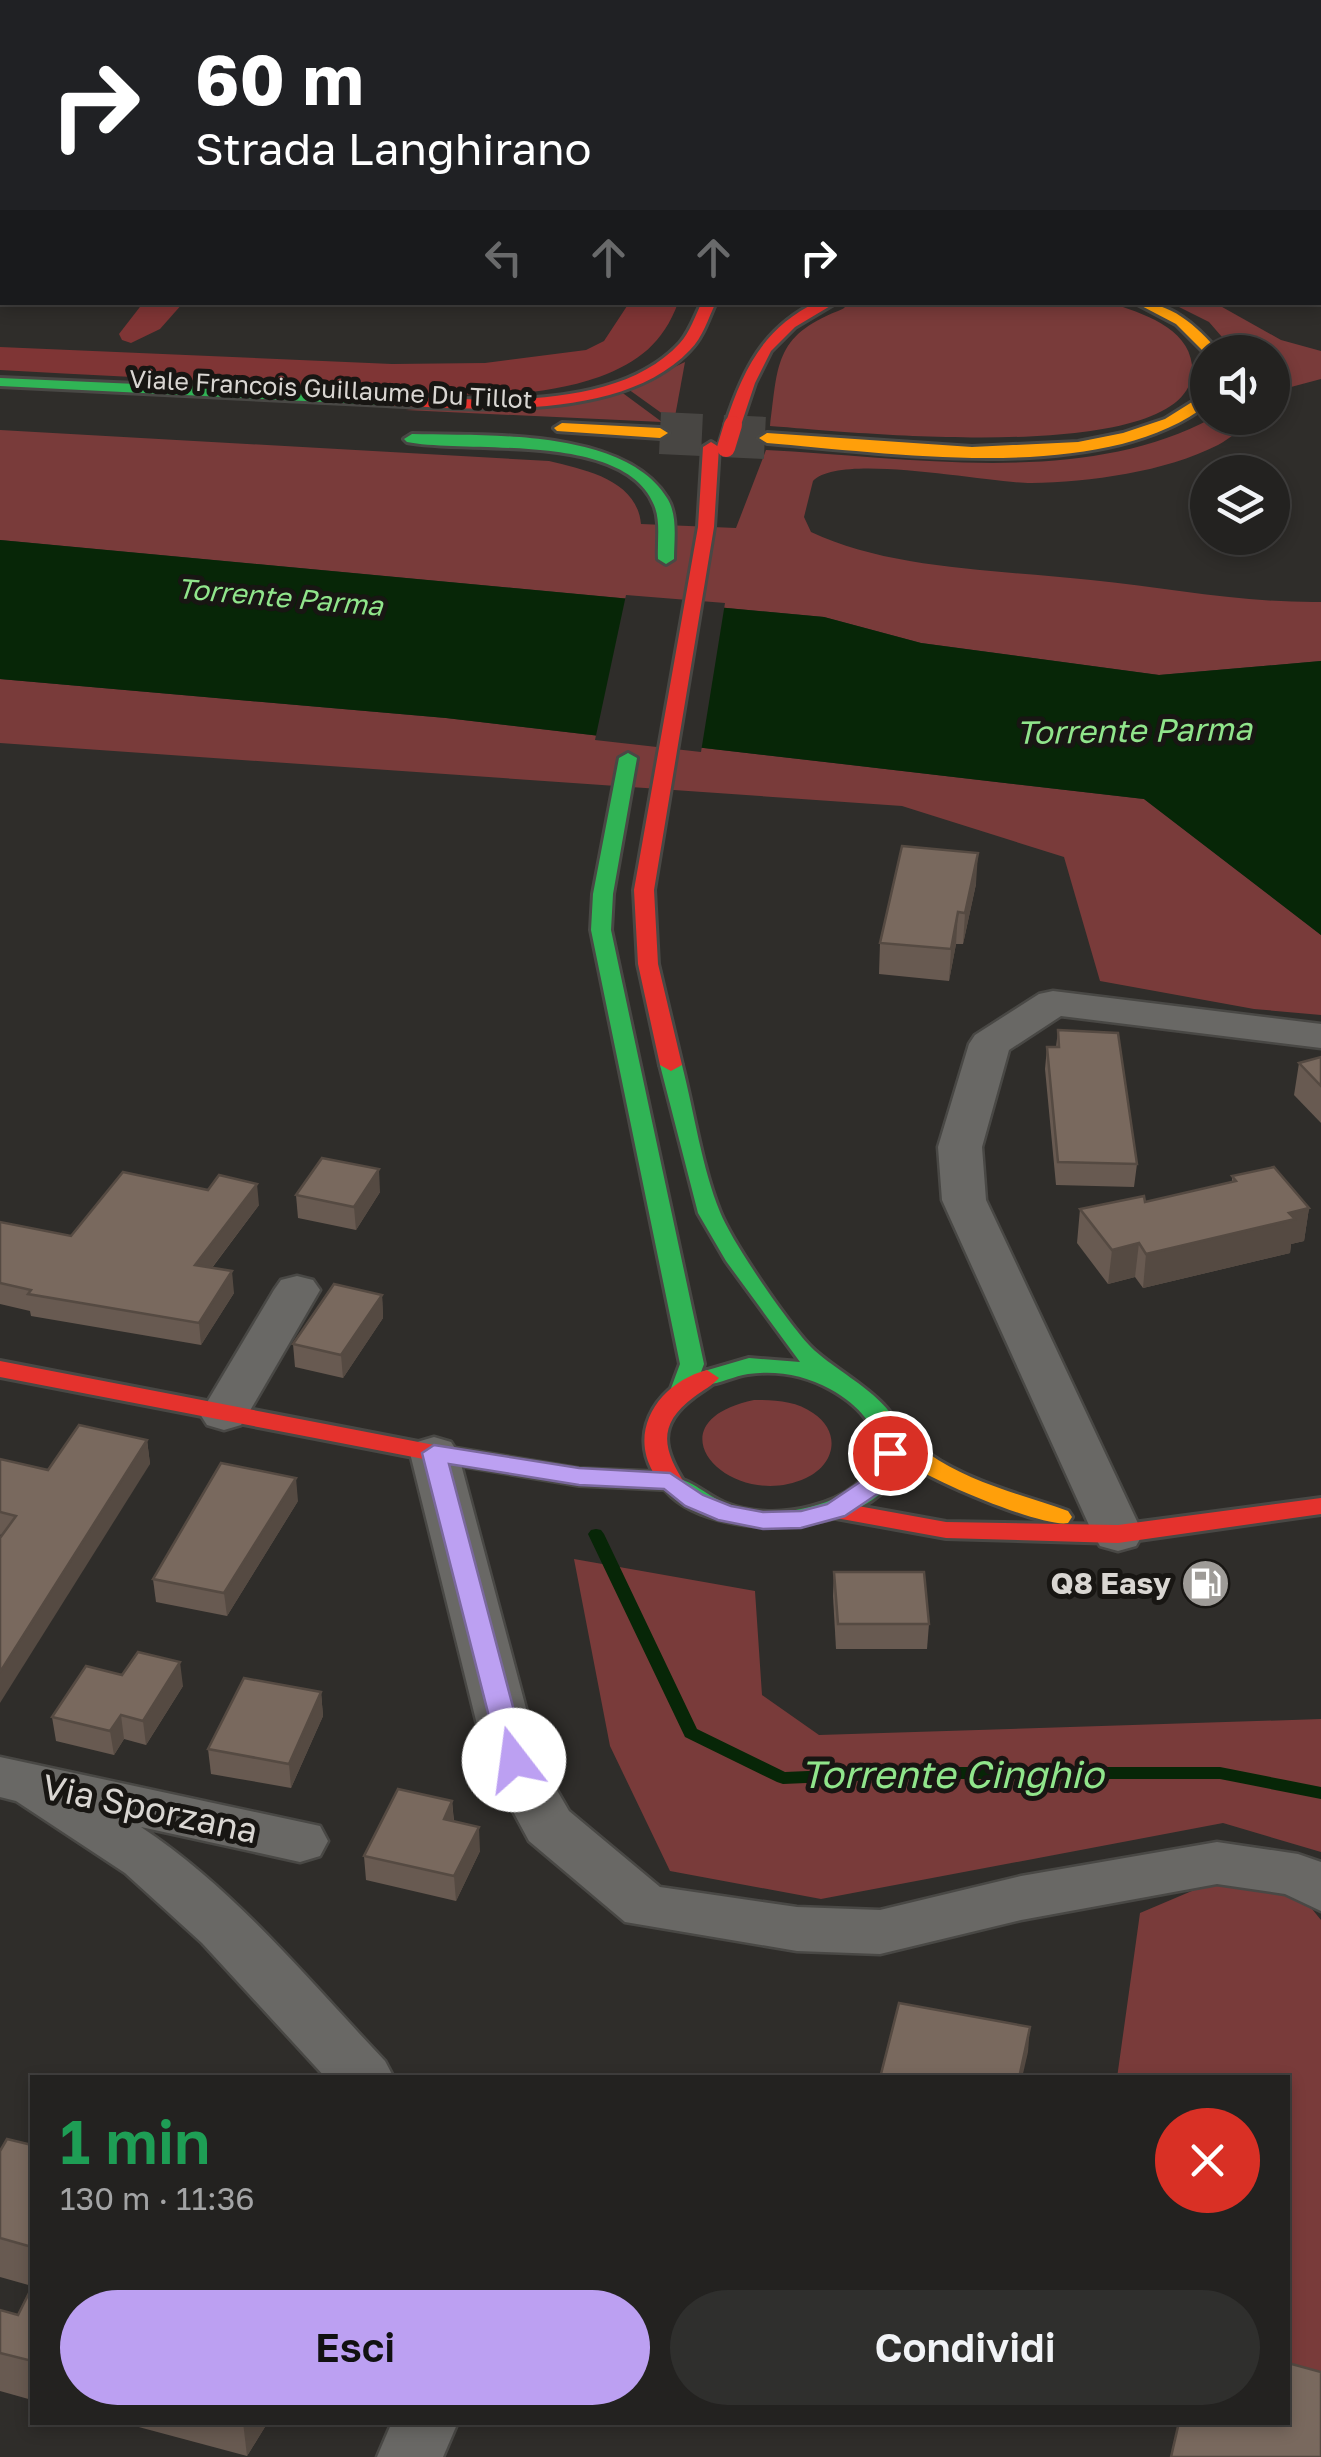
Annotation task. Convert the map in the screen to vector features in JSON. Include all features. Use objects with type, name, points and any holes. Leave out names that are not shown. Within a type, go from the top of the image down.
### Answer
[{"type":"main road","points":[[0,382],[472,404],[540,400],[610,386],[660,366],[690,341],[707,305]]},
{"type":"main road","points":[[713,351],[719,305]]},
{"type":"main road","points":[[664,569],[672,525],[763,345],[790,320],[823,305]]},
{"type":"main road","points":[[1147,305],[1184,323],[1198,335]]},
{"type":"main road","points":[[724,380],[713,439],[706,527],[642,908],[644,945],[701,1191],[728,1246],[802,1352],[850,1386],[918,1458],[959,1480],[1109,1533]]},
{"type":"main road","name":"Viale Francois Guillaume Du Tillot","points":[[0,399],[660,433]]},
{"type":"main road","points":[[767,438],[965,449],[1052,448],[1104,442],[1152,429],[1190,410]]},
{"type":"main road","points":[[388,437],[546,447],[608,461],[632,472],[656,493],[672,525]]},
{"type":"main road","points":[[633,732],[601,912],[603,949],[692,1364],[682,1391],[658,1421],[636,1430]]},
{"type":"main road","points":[[682,1391],[718,1373],[764,1366],[809,1370],[850,1386]]},
{"type":"main road","points":[[0,1369],[434,1453],[579,1477],[670,1481]]},
{"type":"main road","points":[[658,1421],[655,1451],[670,1481],[694,1500],[745,1517],[801,1519],[836,1510],[873,1486],[890,1453],[884,1419]]},
{"type":"main road","points":[[495,1463],[562,1452]]},
{"type":"main road","points":[[836,1510],[946,1530],[1109,1533],[1321,1506]]},
{"type":"street","points":[[1109,1533],[964,1200],[960,1146],[990,1044],[1053,1003],[1321,1036]]},
{"type":"street","points":[[224,1414],[297,1290]]},
{"type":"street","points":[[434,1453],[514,1760],[549,1826],[645,1907],[797,1929],[880,1932],[1032,1896],[1217,1863],[1298,1876],[1321,1889]]},
{"type":"street","points":[[16,1781],[145,1858],[222,1928],[361,2075]]},
{"type":"street","name":"Via Sporzana","points":[[16,1781],[300,1841]]},
{"type":"street","points":[[410,2457],[424,2425]]},
{"type":"shaded area","points":[[141,305],[181,305],[160,329],[131,343],[119,334]]},
{"type":"shaded area","points":[[628,305],[677,305],[657,340],[638,358],[599,377],[535,392],[434,394],[0,370],[0,347],[392,364],[485,363],[586,350],[604,341]]},
{"type":"shaded area","points":[[844,305],[1116,305],[1173,331],[1189,352],[1190,371],[1180,399],[1140,420],[1080,432],[933,437],[770,426],[778,370],[790,343],[817,321]]},
{"type":"shaded area","points":[[1175,305],[1219,305],[1272,335],[1220,335],[1209,322]]},
{"type":"shaded area","points":[[1290,342],[1321,351],[1321,379],[1291,387]]},
{"type":"shaded area","points":[[685,362],[674,422],[628,389]]},
{"type":"shaded area","points":[[620,391],[662,422],[405,410]]},
{"type":"shaded area","points":[[1190,428],[1190,435],[1232,435],[1175,462],[1102,478],[1031,483],[882,469],[829,473],[813,481],[804,517],[811,532],[842,545],[911,561],[1234,598],[1321,602],[1321,661],[1159,675],[921,643],[824,617],[0,540],[0,430],[549,461],[593,473],[620,487],[637,509],[641,524],[736,528],[766,450],[994,463],[1108,454],[1162,440]]},
{"type":"shaded area","points":[[0,679],[446,718],[1144,799],[1321,935],[1321,1015],[1254,1009],[1100,981],[1064,857],[902,806],[0,743]]},
{"type":"shaded area","points":[[754,1400],[792,1404],[822,1421],[831,1438],[831,1448],[829,1457],[816,1472],[778,1486],[751,1484],[728,1475],[711,1461],[703,1444],[706,1427],[722,1411]]},
{"type":"shaded area","points":[[574,1559],[755,1591],[762,1695],[819,1735],[1321,1719],[1321,1852],[1223,1823],[821,1899],[670,1871],[610,1746]]},
{"type":"shaded area","points":[[1213,1882],[1303,1898],[1321,1920],[1321,2372],[1290,2364],[1290,2075],[1117,2075],[1140,1913]]},
{"type":"water","name":"Torrente Parma","points":[[0,540],[824,617],[921,643],[1159,675],[1321,661],[1321,935],[1144,799],[446,718],[0,679]]},
{"type":"pier","points":[[626,595],[725,603],[701,752],[595,740]]},
{"type":"building","points":[[902,846],[978,853],[965,913],[958,912],[951,949],[880,943]]},
{"type":"building","points":[[1058,1030],[1118,1033],[1137,1164],[1058,1162],[1047,1047],[1059,1047]]},
{"type":"building","points":[[1321,1057],[1321,1086],[1299,1063]]},
{"type":"building","points":[[322,1158],[379,1169],[354,1207],[296,1195]]},
{"type":"building","points":[[1274,1167],[1309,1208],[1289,1213],[1295,1219],[1146,1254],[1139,1243],[1112,1250],[1080,1209],[1144,1196],[1145,1202],[1236,1181],[1232,1176]]},
{"type":"building","points":[[123,1172],[208,1190],[219,1175],[257,1184],[195,1265],[232,1271],[199,1323],[28,1294],[31,1290],[0,1283],[0,1222],[71,1236]]},
{"type":"building","points":[[334,1284],[382,1295],[341,1355],[293,1344]]},
{"type":"building","points":[[79,1425],[147,1440],[0,1672],[0,1538],[16,1516],[0,1512],[0,1459],[48,1470]]},
{"type":"building","points":[[221,1463],[296,1478],[224,1593],[153,1579]]},
{"type":"building","points":[[834,1572],[924,1572],[929,1624],[838,1624]]},
{"type":"building","points":[[138,1652],[180,1662],[143,1721],[121,1715],[110,1731],[52,1717],[86,1666],[122,1675]]},
{"type":"building","points":[[244,1678],[321,1692],[289,1764],[208,1749]]},
{"type":"building","points":[[398,1789],[452,1801],[444,1819],[479,1827],[454,1876],[364,1856]]},
{"type":"building","points":[[899,2003],[1030,2027],[1020,2075],[881,2075]]},
{"type":"building","points":[[7,2139],[30,2145],[30,2246],[0,2238],[0,2151]]},
{"type":"building","points":[[30,2291],[30,2360],[0,2353],[0,2310],[18,2315]]},
{"type":"building","points":[[1290,2364],[1321,2372],[1321,2457],[1171,2457],[1178,2425],[1290,2425]]},
{"type":"waterway","name":"Torrente Cinghio","points":[[596,1534],[691,1733],[783,1778],[900,1773],[1220,1773],[1321,1793]]},
{"type":"tunnel","points":[[660,433],[767,438]]},
{"type":"traffic: fast","points":[[0,382],[386,400]]},
{"type":"traffic: fast","points":[[412,439],[546,445],[613,462],[640,477],[659,498],[665,520],[666,559]]},
{"type":"traffic: fast","points":[[628,758],[603,894],[601,930],[692,1364],[682,1391]]},
{"type":"traffic: fast","points":[[671,1065],[709,1213],[734,1256],[802,1352],[839,1378]]},
{"type":"traffic: fast","points":[[674,1485],[717,1510],[765,1520],[790,1519],[814,1515],[859,1495],[886,1466],[890,1440],[879,1415],[835,1382],[814,1373],[771,1365],[728,1370],[707,1378]]},
{"type":"traffic: slow","points":[[1147,305],[1181,321],[1195,335]]},
{"type":"traffic: slow","points":[[767,438],[917,450],[1026,451],[1078,447],[1127,437],[1170,422],[1190,410]]},
{"type":"traffic: slow","points":[[562,428],[660,433]]},
{"type":"traffic: slow","points":[[884,1419],[918,1458],[959,1481],[1059,1517]]},
{"type":"traffic: jam","points":[[386,400],[542,401],[620,386],[654,371],[683,349],[708,305]]},
{"type":"traffic: jam","points":[[733,425],[747,383],[765,350],[790,324],[823,305]]},
{"type":"traffic: jam","points":[[726,448],[733,425]]},
{"type":"traffic: jam","points":[[671,1065],[648,964],[644,890],[706,527],[711,447]]},
{"type":"traffic: jam","points":[[0,1369],[434,1453],[579,1477],[670,1481],[674,1485]]},
{"type":"traffic: jam","points":[[670,1481],[655,1452],[656,1428],[677,1398],[707,1378]]},
{"type":"traffic: jam","points":[[836,1510],[946,1530],[1118,1534],[1321,1506]]},
{"type":"place","name":"Q8 Easy","points":[[1206,1584]]},
{"type":"route","points":[[514,1760],[434,1453],[579,1477],[670,1481],[694,1500],[726,1514],[763,1520],[801,1519],[836,1510],[873,1486],[890,1453]]}]
